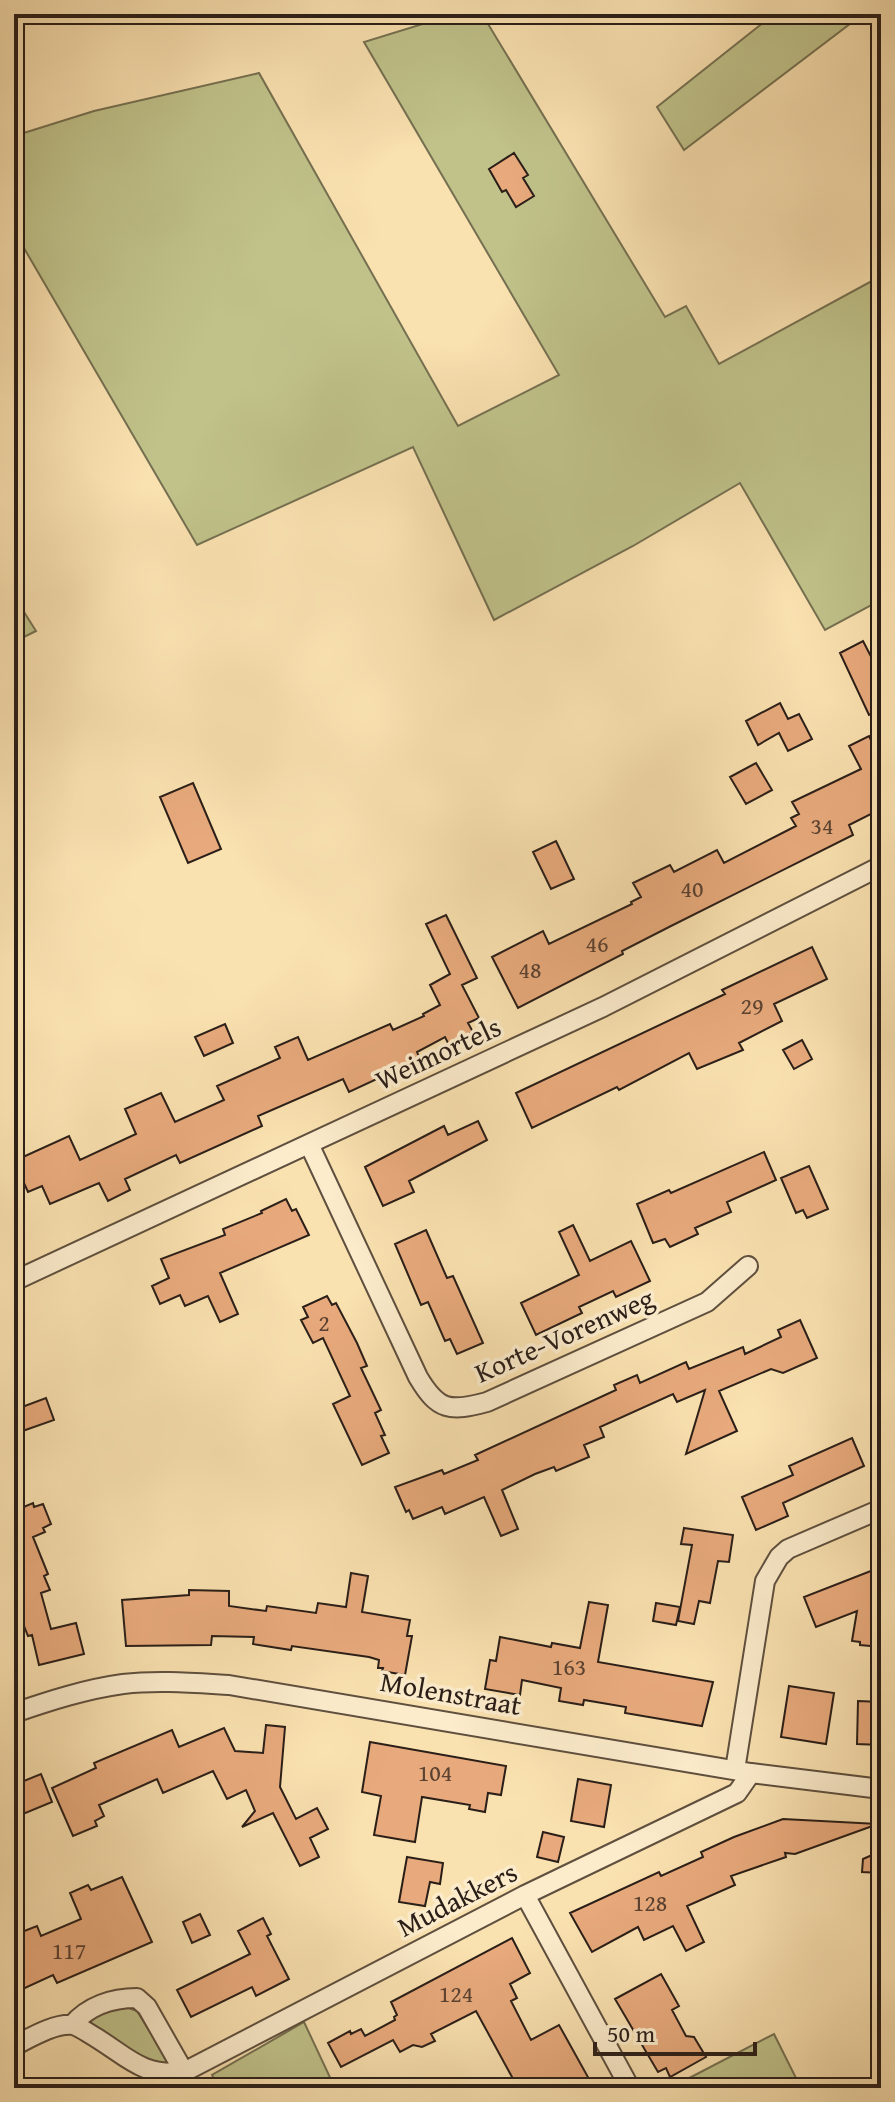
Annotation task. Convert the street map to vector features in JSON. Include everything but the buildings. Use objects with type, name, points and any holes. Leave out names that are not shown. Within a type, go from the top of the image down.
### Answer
[{"type":"street","name":"Weimortels","points":[[14,1281],[603,1007],[881,866]]},
{"type":"street","name":"Korte-Vorenweg","points":[[309,1144],[418,1377],[428,1395],[446,1407],[456,1409],[487,1402],[707,1302],[748,1266]]},
{"type":"street","points":[[743,1772],[765,1581],[771,1567],[788,1549],[881,1509]]},
{"type":"street","name":"Molenstraat","points":[[14,1713],[56,1699],[122,1684],[179,1682],[229,1685],[743,1772],[881,1789]]},
{"type":"street","name":"Mudakkers","points":[[184,2072],[525,1895],[737,1793],[743,1772]]},
{"type":"street","points":[[525,1895],[630,2088]]},
{"type":"street","points":[[14,2046],[57,2027],[72,2025],[96,2037],[140,2068],[157,2073],[184,2072],[147,2007],[137,1998],[106,2002],[82,2013],[72,2025]]},
{"type":"green space","points":[[455,14],[482,14],[665,317],[686,306],[719,364],[881,276],[881,600],[825,630],[740,483],[633,546],[494,620],[413,447],[197,545],[14,231],[14,136],[94,111],[259,73],[458,426],[559,375],[364,42]]},
{"type":"green space","points":[[774,14],[863,14],[684,150],[657,107]]},
{"type":"green space","points":[[14,596],[36,631],[14,642]]},
{"type":"green space","points":[[123,2006],[137,2011],[167,2059],[165,2066],[139,2057],[92,2026],[91,2018]]},
{"type":"green space","points":[[304,2022],[335,2088],[218,2088],[212,2075]]},
{"type":"green space","points":[[774,2034],[799,2084],[792,2088],[670,2088]]}]
